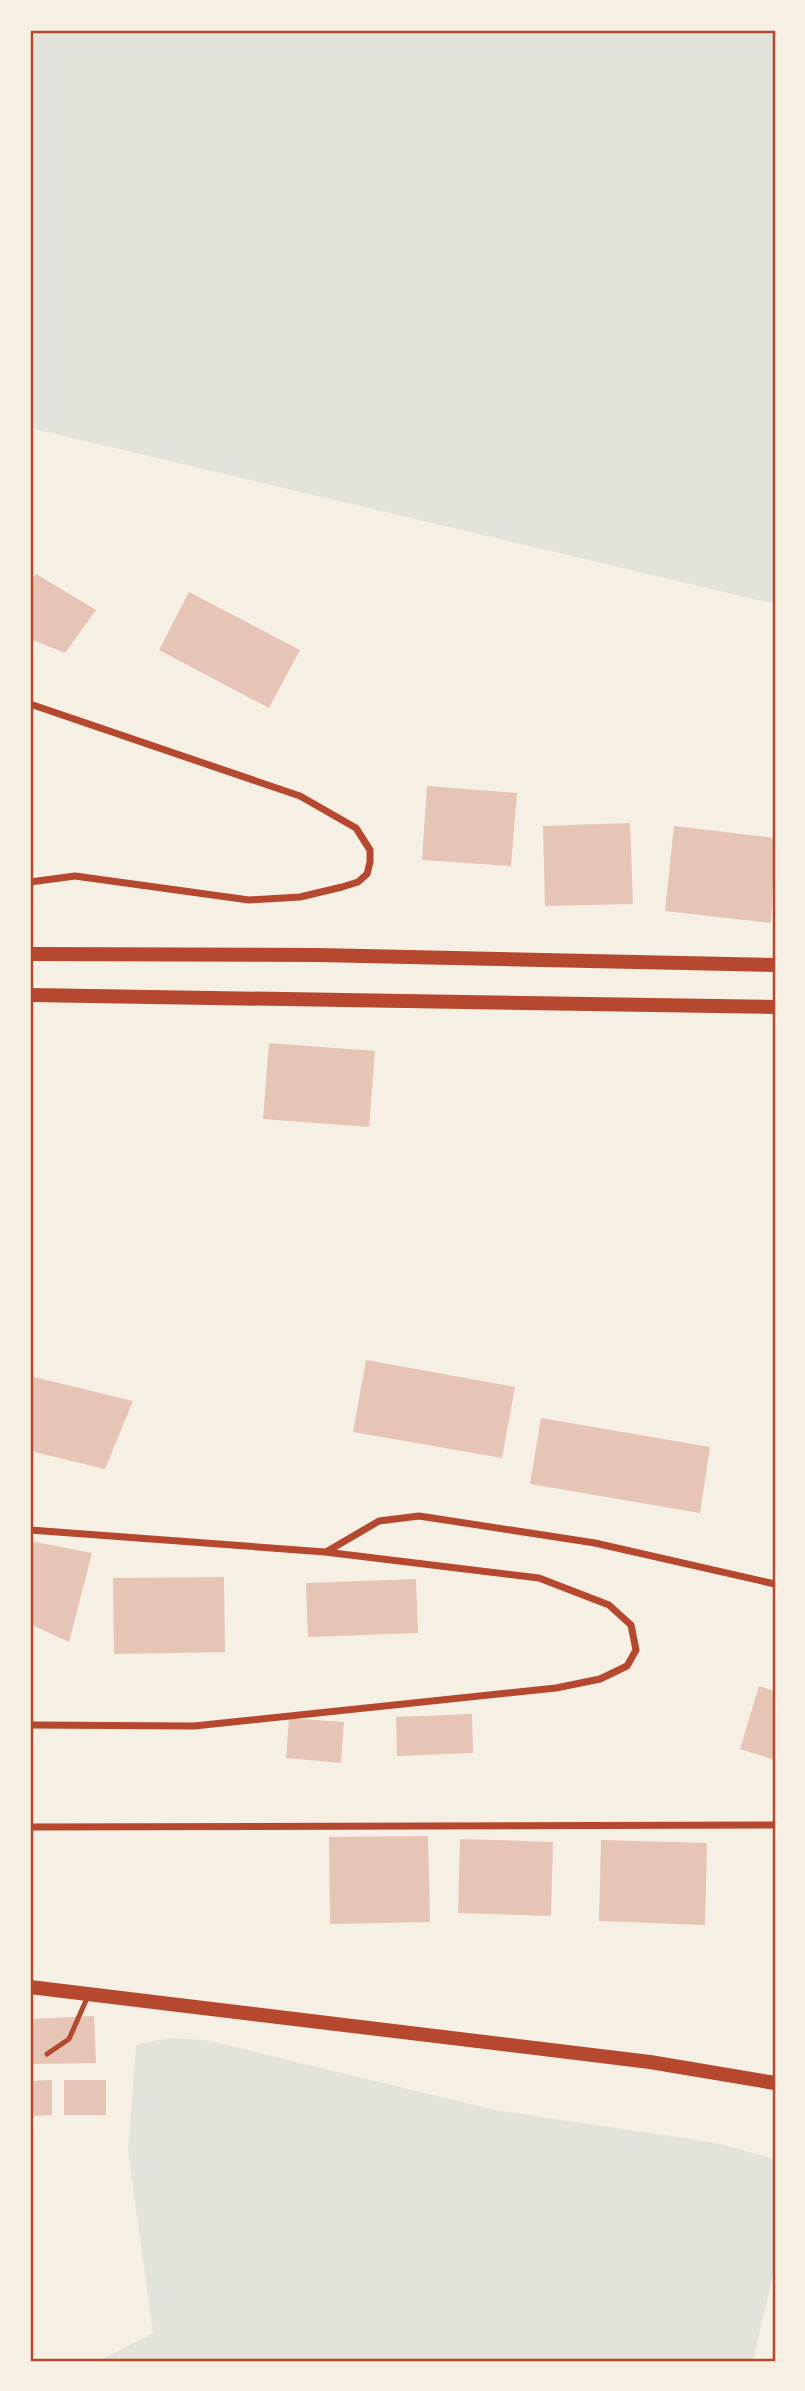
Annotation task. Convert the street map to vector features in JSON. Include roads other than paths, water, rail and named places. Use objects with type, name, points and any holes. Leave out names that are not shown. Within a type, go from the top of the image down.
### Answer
[{"type":"main road","points":[[30,954],[318,955],[775,965]]},
{"type":"main road","points":[[30,995],[775,1007]]},
{"type":"main road","points":[[30,1987],[650,2062],[775,2083]]},
{"type":"street","points":[[30,704],[300,796],[356,828],[370,850],[367,874],[358,881],[300,897],[249,900],[75,876],[30,882]]},
{"type":"street","points":[[325,1552],[379,1521],[419,1516],[595,1543],[775,1584]]},
{"type":"street","points":[[30,1530],[325,1552],[538,1578],[609,1605],[631,1625],[636,1650],[627,1666],[600,1679],[556,1688],[194,1726],[30,1726]]},
{"type":"street","points":[[30,1827],[775,1825]]},
{"type":"lane","points":[[47,2054],[69,2039],[90,1993]]}]
